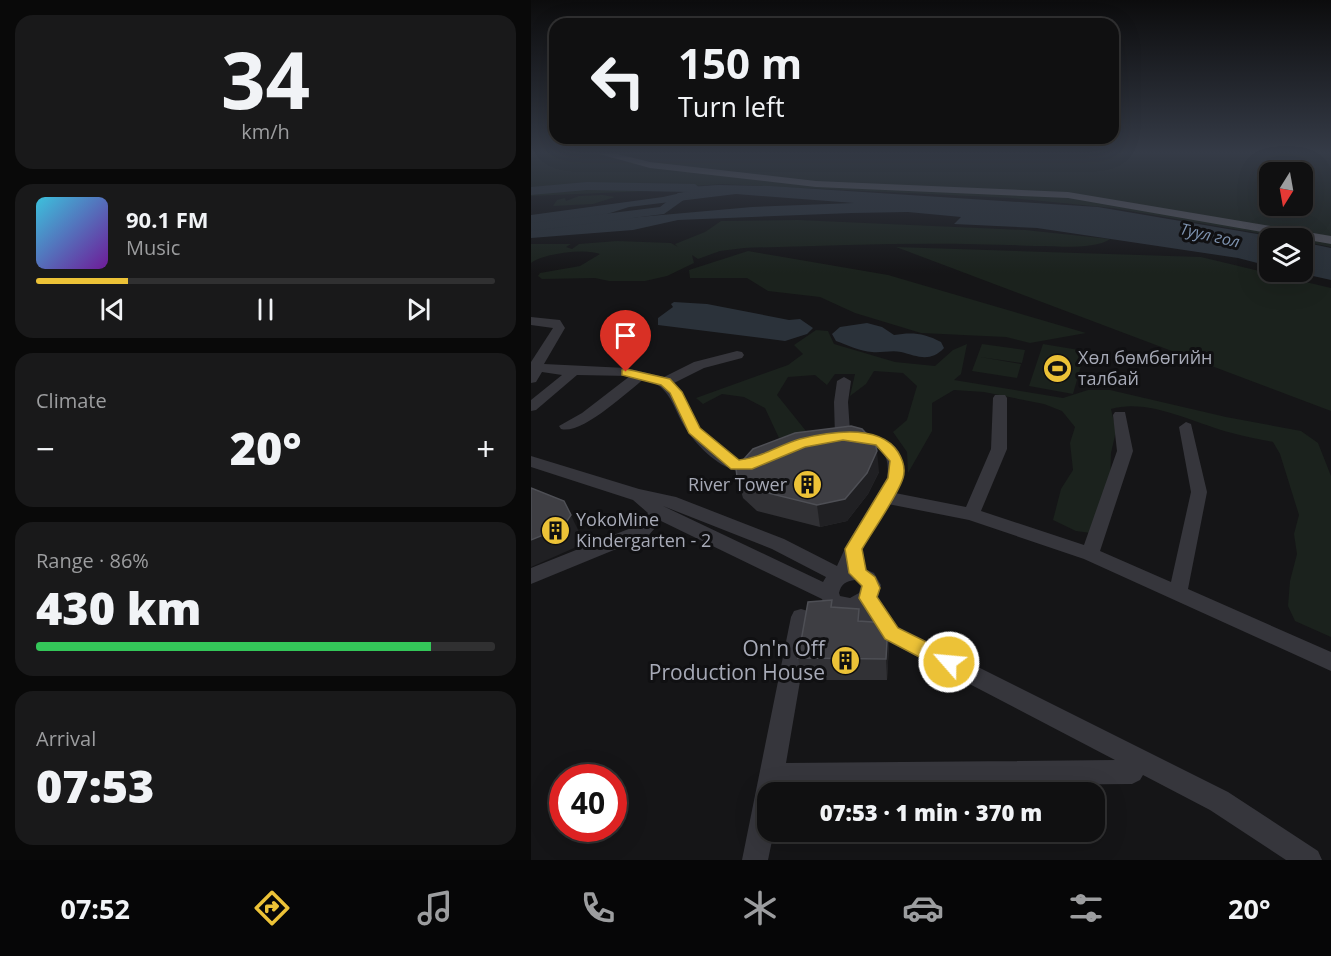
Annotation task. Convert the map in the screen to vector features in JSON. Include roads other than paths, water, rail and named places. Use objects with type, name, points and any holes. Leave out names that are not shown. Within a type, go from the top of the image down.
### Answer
[{"type":"main road","points":[[1002,192],[1068,195],[1331,240]]},
{"type":"street","points":[[531,321],[556,323],[559,327],[556,338],[536,361],[532,371],[573,372],[594,369],[640,375],[666,382],[676,392],[694,430],[727,459],[737,466],[744,466],[771,456]]},
{"type":"street","points":[[531,328],[558,331]]},
{"type":"street","points":[[666,382],[699,365],[737,355]]},
{"type":"street","points":[[531,407],[573,372]]},
{"type":"street","points":[[566,426],[587,416],[640,375]]},
{"type":"street","points":[[843,436],[841,402],[844,381]]},
{"type":"street","points":[[971,514],[999,449],[1000,398]]},
{"type":"street","points":[[1089,554],[1125,451],[1120,415]]},
{"type":"street","points":[[1178,592],[1199,492],[1186,427]]},
{"type":"street","points":[[823,438],[843,436],[880,441],[893,453],[897,469],[885,497],[853,549],[847,574],[831,583],[829,593],[834,603],[1219,801],[1309,860]]},
{"type":"street","points":[[531,461],[638,495],[670,501],[847,574],[867,578],[871,585],[868,598],[857,606],[847,608]]},
{"type":"street","points":[[638,495],[659,512],[829,593]]},
{"type":"street","points":[[885,497],[971,514],[1089,554],[1331,662]]},
{"type":"street","points":[[531,576],[642,531],[659,512]]},
{"type":"street","points":[[868,598],[892,633]]},
{"type":"street","points":[[771,782],[801,617]]},
{"type":"street","points":[[906,782],[1132,772]]},
{"type":"street","points":[[755,860],[759,842]]},
{"type":"water","name":"Туул гол","points":[[685,192],[866,192],[1098,207],[1259,234],[1259,263],[1238,258],[1037,228],[954,224],[961,217],[908,212],[678,220],[633,230],[531,238],[531,215]],"holes":[[[736,194],[854,203],[752,207],[605,220],[604,215],[629,207]]]},
{"type":"water","points":[[1313,244],[1331,248],[1331,280],[1313,276]]},
{"type":"water","points":[[674,302],[707,304],[789,320],[800,319],[813,328],[807,334],[785,341],[658,325],[658,318],[673,307],[671,304]]},
{"type":"water","points":[[867,323],[882,327],[894,335],[923,335],[941,342],[944,348],[934,356],[928,357],[898,351],[872,352],[836,341],[832,334],[840,327]]},
{"type":"waterway","name":"Туул гол","points":[[531,227],[664,210],[682,196],[701,194]]},
{"type":"place","name":"Хөл бөмбөгийн талбай","points":[[1057,368]]},
{"type":"place","name":"River Tower","points":[[808,485]]},
{"type":"place","name":"YokoMine Kindergarten - 2","points":[[555,530]]},
{"type":"place","name":"On'n Off Production House","points":[[846,661]]}]
